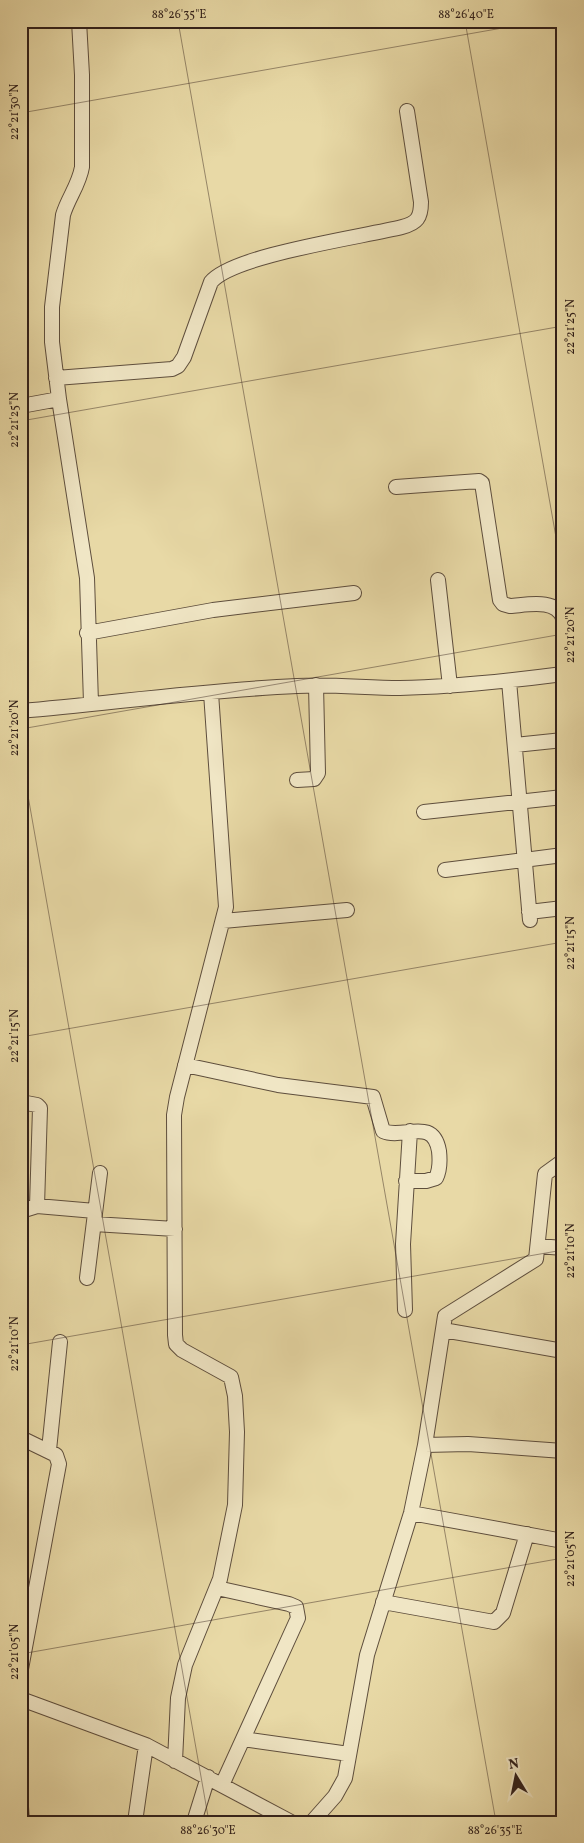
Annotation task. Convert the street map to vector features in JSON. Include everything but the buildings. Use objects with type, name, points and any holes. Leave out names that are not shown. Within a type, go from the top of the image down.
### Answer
[{"type":"street","points":[[79,21],[82,75],[82,167],[76,188],[66,206],[57,258],[51,323],[56,378],[87,578],[87,632],[91,703]]},
{"type":"street","points":[[56,378],[172,369],[178,366],[184,357],[210,282],[216,275],[267,257],[308,246],[393,230],[416,221],[420,216],[421,202],[407,110]]},
{"type":"street","points":[[21,406],[59,399]]},
{"type":"street","points":[[396,487],[479,481],[482,483],[500,600],[503,604],[510,606],[551,605],[558,609],[563,618]]},
{"type":"street","points":[[438,580],[450,686]]},
{"type":"street","points":[[87,632],[213,610],[354,593]]},
{"type":"street","points":[[21,711],[91,703],[316,685],[397,688],[450,686],[563,674]]},
{"type":"street","points":[[509,681],[530,916],[563,908]]},
{"type":"street","points":[[297,780],[314,779],[318,773],[316,685]]},
{"type":"street","points":[[175,1761],[178,1698],[185,1665],[217,1588],[227,1551],[235,1505],[237,1468],[235,1396],[231,1377],[186,1353],[178,1347],[175,1341],[174,1115],[223,921],[226,896],[211,693]]},
{"type":"street","points":[[515,745],[563,740]]},
{"type":"street","points":[[424,812],[563,797]]},
{"type":"street","points":[[445,870],[563,855]]},
{"type":"street","points":[[223,921],[347,910]]},
{"type":"street","points":[[185,1066],[278,1085],[370,1096],[376,1100],[379,1121],[383,1130],[422,1131],[434,1137],[439,1151],[437,1176],[432,1181],[406,1181]]},
{"type":"street","points":[[21,1102],[37,1105],[40,1108],[37,1206]]},
{"type":"street","points":[[405,1310],[403,1244],[410,1131]]},
{"type":"street","points":[[312,1822],[342,1786],[367,1655],[411,1513],[425,1445],[446,1316],[536,1259],[545,1174],[563,1160]]},
{"type":"street","points":[[87,1278],[100,1173]]},
{"type":"street","points":[[21,1211],[37,1206],[94,1218],[175,1229]]},
{"type":"street","points":[[538,1246],[563,1248]]},
{"type":"street","points":[[443,1330],[563,1351]]},
{"type":"street","points":[[49,1450],[60,1342]]},
{"type":"street","points":[[21,1438],[49,1450],[59,1459],[59,1469],[21,1669]]},
{"type":"street","points":[[425,1445],[468,1444],[563,1451]]},
{"type":"street","points":[[411,1513],[563,1541]]},
{"type":"street","points":[[384,1602],[494,1622],[502,1613],[527,1534]]},
{"type":"street","points":[[217,1588],[290,1604],[296,1607],[298,1612],[298,1618],[222,1785]]},
{"type":"street","points":[[22,1702],[146,1745],[291,1822]]},
{"type":"street","points":[[243,1739],[349,1754]]},
{"type":"street","points":[[135,1822],[146,1745]]},
{"type":"street","points":[[194,1822],[208,1777]]},
{"type":"street","points":[[21,1807],[22,1822]]}]
